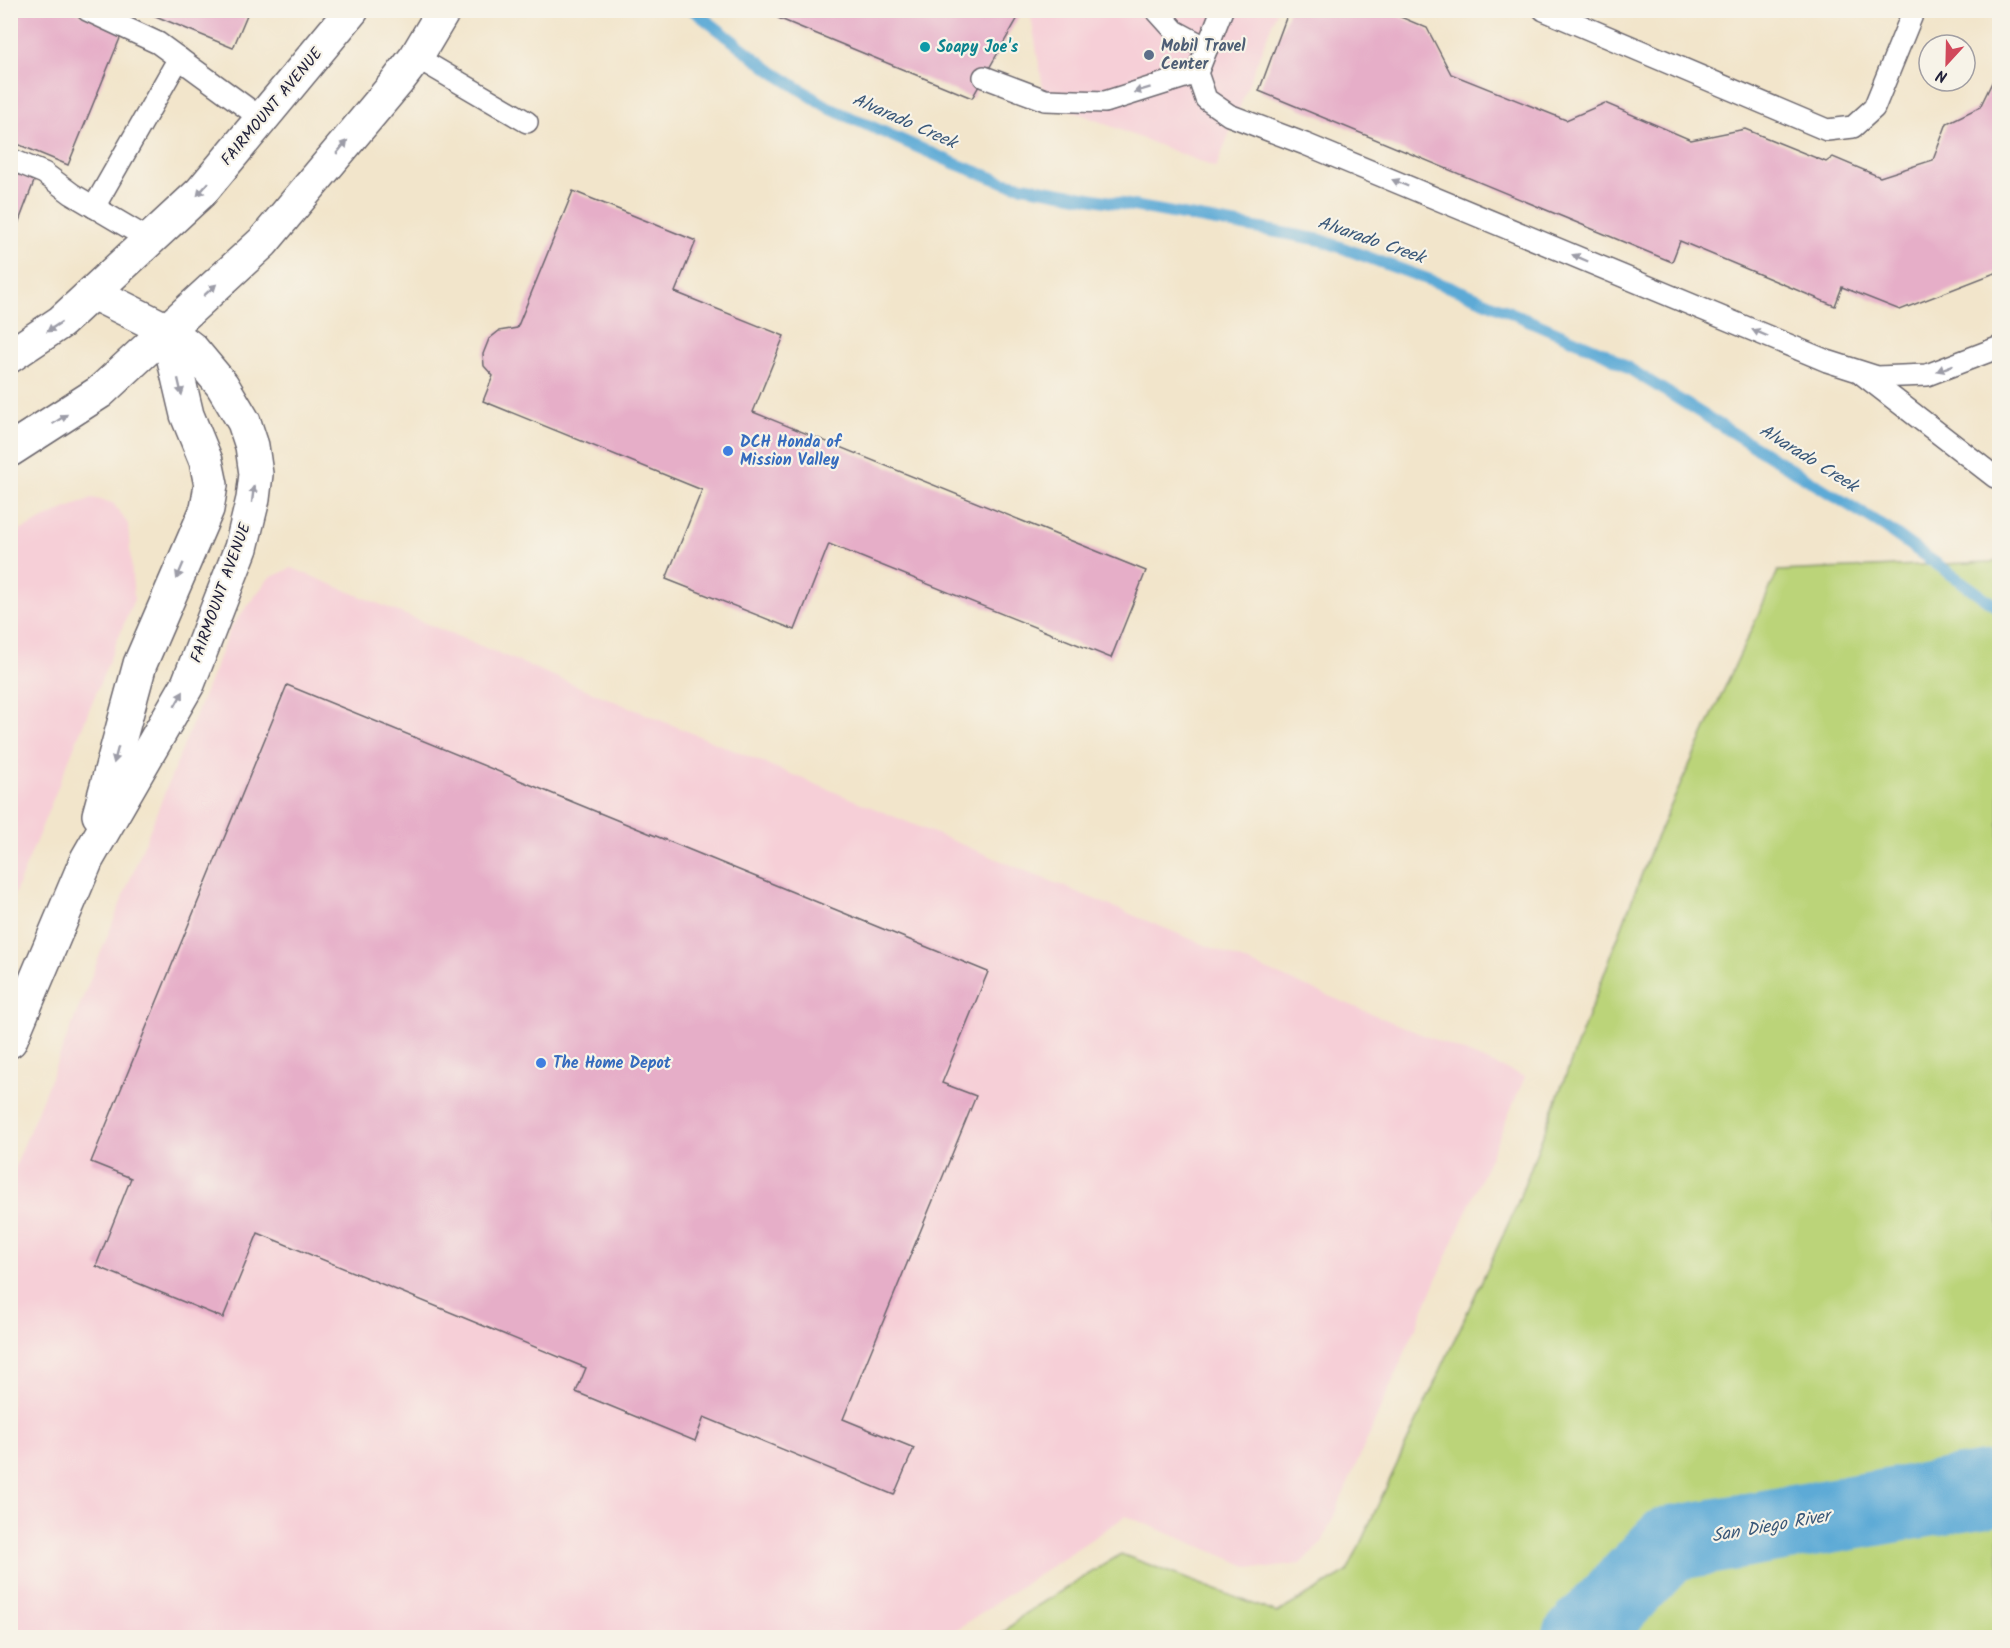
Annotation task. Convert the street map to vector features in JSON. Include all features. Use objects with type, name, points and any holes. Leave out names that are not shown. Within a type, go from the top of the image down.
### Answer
[{"type":"street","name":"FAIRMOUNT AVENUE","points":[[10,1041],[87,860],[188,684],[241,548],[253,499],[255,474],[252,446],[244,422],[222,385],[192,349],[167,330],[93,292],[201,192],[352,10]]},
{"type":"street","points":[[10,450],[100,392],[263,242],[416,57],[444,10]]},
{"type":"street","points":[[10,356],[61,322],[93,292]]},
{"type":"street","name":"FAIRMOUNT AVENUE","points":[[87,860],[140,664],[207,509],[210,485],[206,461],[187,415],[167,330]]},
{"type":"lane","points":[[87,10],[158,43],[262,119]]},
{"type":"lane","points":[[1156,10],[1175,31],[1207,48]]},
{"type":"lane","points":[[1222,10],[1197,73],[1206,99],[1229,115],[1305,144],[1827,362],[1877,377],[1927,375],[1991,350],[2000,368]]},
{"type":"lane","points":[[1544,10],[1827,130],[1853,127],[1874,108],[1914,10]]},
{"type":"lane","points":[[416,57],[527,122]]},
{"type":"lane","points":[[94,207],[178,58]]},
{"type":"lane","points":[[984,77],[1045,100],[1105,102],[1197,73]]},
{"type":"lane","points":[[10,159],[44,173],[94,207],[150,240]]},
{"type":"lane","points":[[1860,372],[1995,477],[2000,478]]},
{"type":"shaded area","name":"Mobil Travel Center","points":[[1030,11],[1277,11],[1216,168],[1045,100]]},
{"type":"shaded area","points":[[92,498],[113,503],[128,524],[134,599],[11,903],[11,535]]},
{"type":"shaded area","points":[[292,568],[1525,1077],[1322,1543],[1300,1564],[1268,1568],[1250,1567],[1126,1516],[945,1637],[11,1638],[11,1177],[231,627],[269,578]]},
{"type":"green space","points":[[1999,559],[1999,1637],[999,1637],[1024,1614],[1121,1554],[1277,1613],[1347,1572],[1516,1207],[1652,847],[1778,571],[1991,562]]},
{"type":"building","points":[[10,10],[72,10],[123,31],[68,165],[10,141]]},
{"type":"building","points":[[141,10],[249,10],[233,48]]},
{"type":"building","name":"Soapy Joe's","points":[[780,10],[1052,10],[1052,12],[1019,16],[972,98],[778,18]]},
{"type":"building","points":[[1289,10],[1384,10],[1427,28],[1451,74],[1566,120],[1605,103],[1691,140],[1745,129],[1826,162],[1833,157],[1880,177],[1933,160],[1947,123],[1980,107],[2000,66],[2000,271],[1900,310],[1842,287],[1835,306],[1680,241],[1672,262],[1259,91]]},
{"type":"building","points":[[10,170],[35,179],[16,229],[10,227]]},
{"type":"building","name":"DCH Honda of Mission Valley","points":[[573,191],[696,241],[675,292],[784,336],[753,412],[1146,571],[1111,658],[829,544],[795,630],[666,579],[702,490],[483,401],[493,376],[484,366],[483,354],[489,339],[499,331],[517,328]]},
{"type":"building","name":"The Home Depot","points":[[287,685],[988,972],[942,1083],[976,1096],[843,1419],[914,1448],[894,1495],[704,1417],[695,1441],[576,1392],[586,1368],[258,1233],[223,1318],[96,1266],[131,1178],[91,1162]]},
{"type":"waterway","name":"Alvarado Creek","points":[[693,10],[773,72],[831,109],[956,164],[1006,183],[1321,240],[1468,294],[1604,353],[1886,528],[2000,609]]},
{"type":"waterway","name":"San Diego River","points":[[1580,1638],[1669,1544],[2000,1487]]},
{"type":"place","name":"Soapy Joe's","points":[[925,47]]},
{"type":"place","name":"Mobil Travel Center","points":[[1149,55]]},
{"type":"place","name":"DCH Honda of Mission Valley","points":[[728,451]]},
{"type":"place","name":"The Home Depot","points":[[541,1063]]}]
